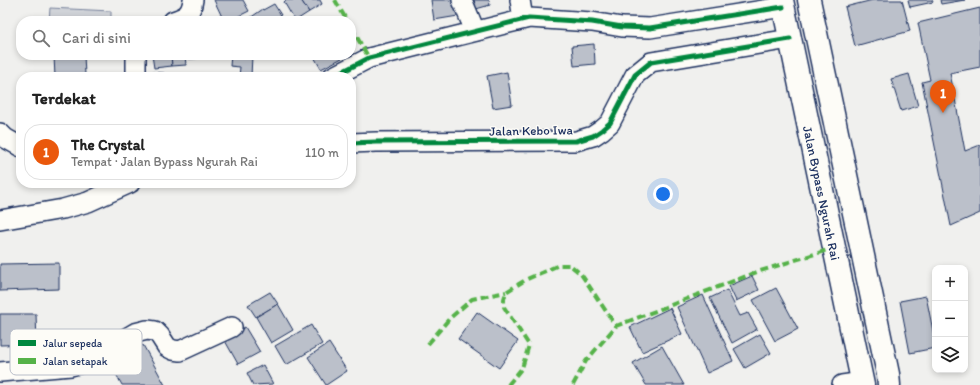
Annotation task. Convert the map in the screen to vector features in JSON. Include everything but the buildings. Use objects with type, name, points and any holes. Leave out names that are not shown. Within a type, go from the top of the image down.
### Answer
[{"type":"highway","name":"Jalan Bypass Ngurah Rai","points":[[808,0],[888,374],[889,385]]},
{"type":"highway","name":"Jalan Bypass Ngurah Rai","points":[[783,3],[856,384]]},
{"type":"street","points":[[185,16],[192,7],[193,0]]},
{"type":"street","points":[[462,0],[475,31]]},
{"type":"street","points":[[520,0],[523,19]]},
{"type":"street","points":[[342,72],[369,58],[529,18],[592,22],[622,27],[650,28],[783,3]]},
{"type":"street","name":"Jalan Kebo Iwa","points":[[356,143],[576,141],[585,139],[593,136],[610,123],[635,74],[651,62],[790,39]]},
{"type":"street","points":[[136,60],[136,72]]},
{"type":"street","points":[[0,132],[5,138],[16,144]]},
{"type":"street","points":[[0,220],[63,209],[88,202],[112,188]]},
{"type":"street","points":[[142,331],[155,331],[167,347],[173,350],[180,350],[232,327]]},
{"type":"shaded area","points":[[50,8],[111,11],[111,16],[49,16]]},
{"type":"marked path","points":[[335,0],[344,16]]},
{"type":"marked path","points":[[356,36],[369,58]]},
{"type":"marked path","points":[[573,385],[586,361],[616,326],[757,272],[834,248]]},
{"type":"marked path","points":[[508,385],[522,368],[529,345],[504,307],[504,299],[506,292],[527,279],[559,265],[570,265],[581,274],[616,326]]},
{"type":"marked path","points":[[428,344],[449,319],[472,299],[506,292]]},
{"type":"cycle path","points":[[342,72],[369,58],[529,18],[592,22],[622,27],[650,28],[783,7]]},
{"type":"cycle path","points":[[356,143],[576,141],[593,136],[610,123],[635,75],[651,62],[790,39]]},
{"type":"place","name":"The Crystal","points":[[943,113]]}]
